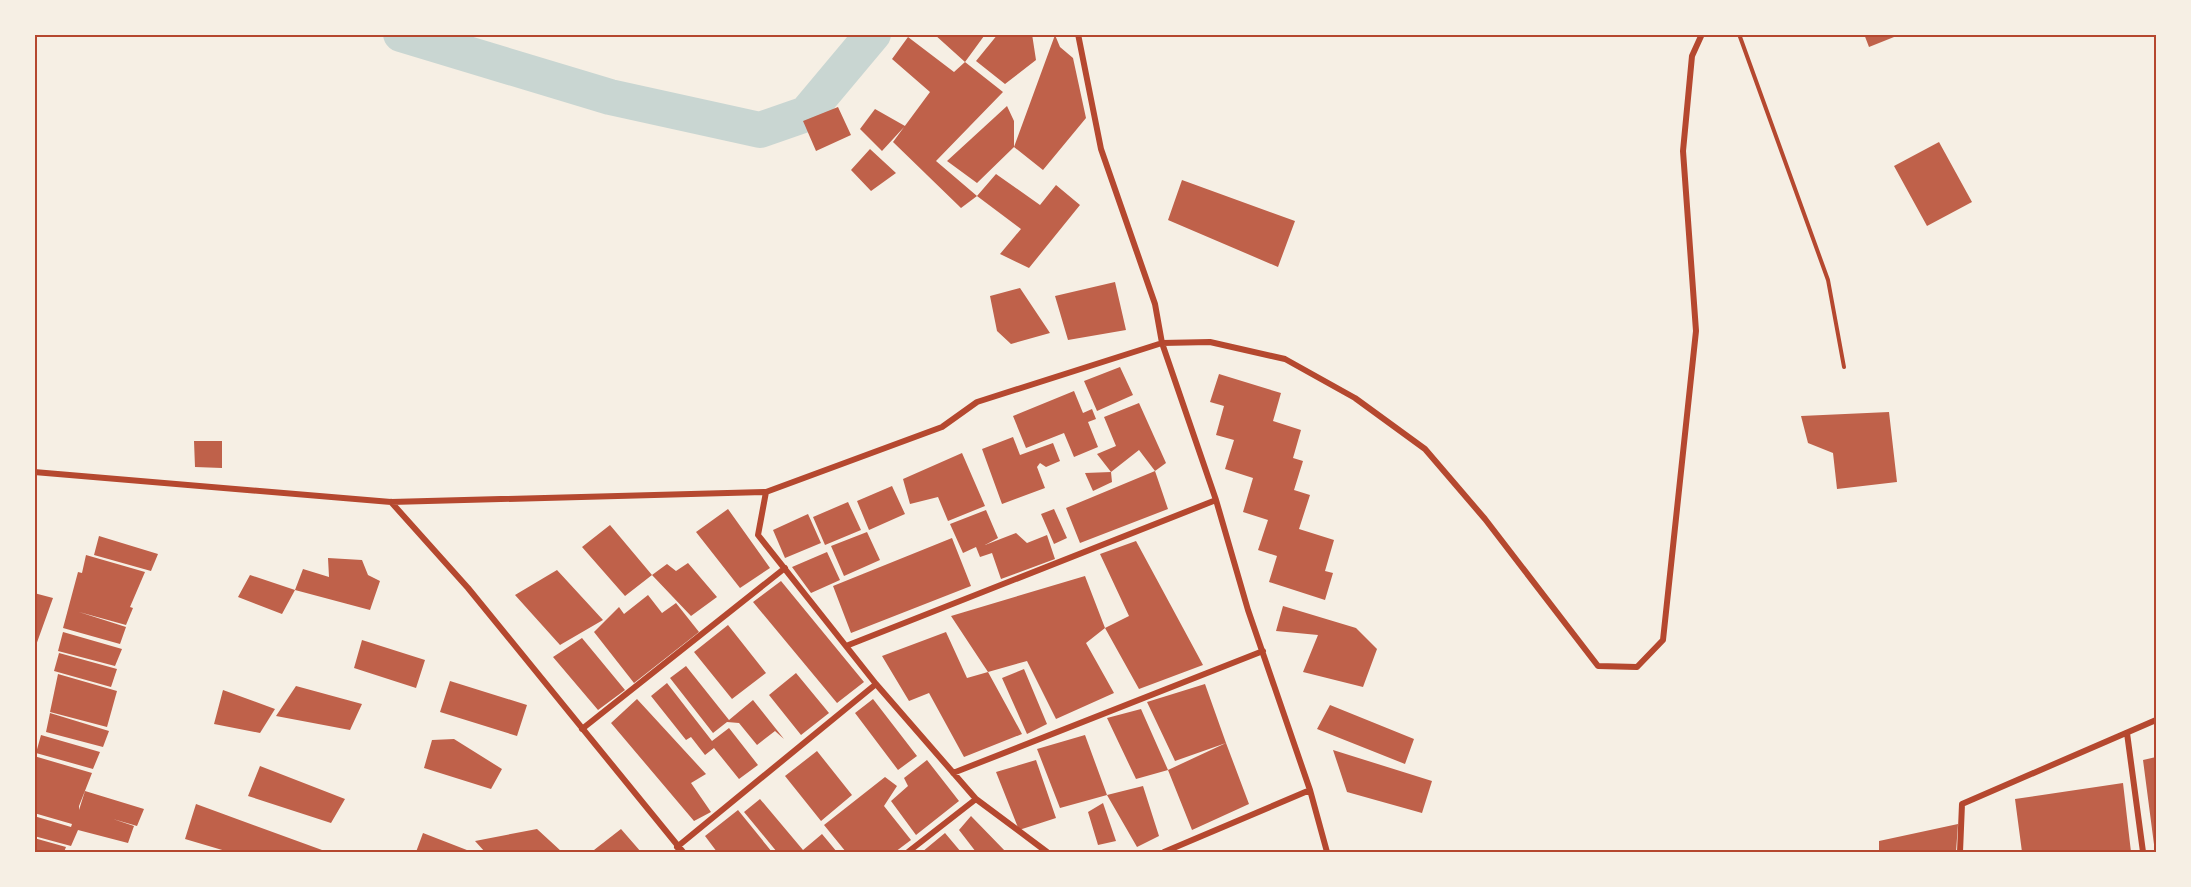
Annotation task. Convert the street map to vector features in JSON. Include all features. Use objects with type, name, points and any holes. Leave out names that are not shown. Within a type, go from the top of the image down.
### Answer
[{"type":"street","points":[[1078,34],[1101,149],[1155,304],[1162,343],[1216,500],[1248,610],[1310,790],[1326,852]]},
{"type":"street","points":[[34,472],[391,501],[766,492],[942,427],[977,402],[1162,343],[1210,342],[1285,359],[1354,398],[1425,449],[1485,519],[1598,666],[1637,667],[1663,640],[1696,331],[1683,151],[1692,56],[1702,34]]},
{"type":"street","points":[[766,492],[758,535],[876,684],[976,799],[1047,852]]},
{"type":"street","points":[[846,646],[1216,500]]},
{"type":"street","points":[[391,501],[468,588],[683,852]]},
{"type":"street","points":[[582,729],[785,568]]},
{"type":"street","points":[[953,773],[1263,651]]},
{"type":"street","points":[[677,846],[876,684]]},
{"type":"street","points":[[1960,852],[1962,804],[2157,720]]},
{"type":"street","points":[[2127,733],[2143,852]]},
{"type":"street","points":[[1164,852],[1310,790]]},
{"type":"street","points":[[908,852],[976,799]]},
{"type":"path","points":[[1739,34],[1828,280],[1844,367]]},
{"type":"building","points":[[934,34],[982,34],[984,36],[965,62]]},
{"type":"building","points":[[998,34],[1032,34],[1036,60],[1005,84],[976,61]]},
{"type":"building","points":[[1864,34],[1899,34],[1899,35],[1869,47]]},
{"type":"building","points":[[1055,35],[1060,47],[1073,58],[1086,118],[1043,170],[1014,147]]},
{"type":"building","points":[[908,37],[954,72],[965,62],[1003,92],[936,161],[977,196],[961,208],[893,142],[930,92],[892,59]]},
{"type":"building","points":[[1007,106],[1014,121],[1014,147],[977,183],[947,161]]},
{"type":"building","points":[[838,107],[851,135],[816,151],[803,121]]},
{"type":"building","points":[[875,109],[905,126],[882,151],[860,129]]},
{"type":"building","points":[[1939,142],[1972,202],[1927,226],[1894,166]]},
{"type":"building","points":[[870,149],[896,173],[871,191],[851,170]]},
{"type":"building","points":[[996,174],[1040,205],[1056,185],[1080,205],[1029,268],[1000,254],[1021,229],[977,196]]},
{"type":"building","points":[[1182,180],[1295,221],[1278,267],[1168,220]]},
{"type":"building","points":[[1115,282],[1126,330],[1068,340],[1055,296]]},
{"type":"building","points":[[1020,288],[1050,333],[1011,344],[997,331],[990,296]]},
{"type":"building","points":[[1120,367],[1133,395],[1097,411],[1084,381]]},
{"type":"building","points":[[1219,374],[1281,393],[1273,421],[1301,430],[1293,458],[1303,461],[1294,490],[1310,495],[1299,529],[1334,540],[1325,571],[1333,573],[1325,600],[1269,582],[1277,556],[1258,550],[1268,520],[1243,512],[1253,478],[1225,469],[1234,440],[1216,435],[1224,406],[1210,402]]},
{"type":"building","points":[[1074,391],[1083,413],[1092,409],[1096,419],[1088,422],[1098,447],[1074,457],[1064,433],[1026,448],[1013,416]]},
{"type":"building","points":[[1139,403],[1166,463],[1155,471],[1139,450],[1111,472],[1097,454],[1116,446],[1104,417]]},
{"type":"building","points":[[1889,412],[1897,482],[1837,489],[1833,453],[1808,443],[1801,416]]},
{"type":"building","points":[[1013,437],[1020,455],[1053,443],[1060,461],[1046,467],[1040,463],[1037,467],[1045,488],[1002,504],[982,449]]},
{"type":"building","points":[[194,441],[222,441],[222,468],[195,467]]},
{"type":"building","points":[[962,453],[985,506],[948,521],[938,497],[910,504],[903,479]]},
{"type":"building","points":[[1155,471],[1168,509],[1080,543],[1066,508]]},
{"type":"building","points":[[1111,472],[1112,482],[1093,491],[1085,473]]},
{"type":"building","points":[[892,486],[905,514],[869,530],[857,501]]},
{"type":"building","points":[[848,502],[861,530],[825,545],[813,517]]},
{"type":"building","points":[[728,509],[770,568],[740,588],[696,532]]},
{"type":"building","points":[[1054,509],[1067,538],[1054,544],[1041,514]]},
{"type":"building","points":[[986,510],[998,538],[985,545],[1016,533],[1027,543],[1047,535],[1055,559],[1001,579],[992,553],[980,557],[976,547],[963,553],[950,524]]},
{"type":"building","points":[[808,514],[821,543],[785,558],[773,530]]},
{"type":"building","points":[[610,525],[652,575],[625,596],[582,547]]},
{"type":"building","points":[[867,532],[880,560],[844,576],[831,546]]},
{"type":"building","points":[[99,536],[158,554],[151,571],[94,555]]},
{"type":"building","points":[[952,538],[971,586],[851,633],[833,586]]},
{"type":"building","points":[[1136,541],[1203,665],[1139,689],[1105,628],[1129,616],[1100,554]]},
{"type":"building","points":[[827,552],[840,580],[811,593],[792,567]]},
{"type":"building","points":[[86,555],[145,572],[130,607],[133,608],[126,625],[79,612],[126,627],[120,644],[63,628],[78,572],[82,573]]},
{"type":"building","points":[[328,558],[362,560],[368,575],[380,581],[370,610],[295,590],[303,569],[329,577]]},
{"type":"building","points":[[688,563],[717,597],[691,616],[652,575],[667,564],[676,571]]},
{"type":"building","points":[[557,570],[603,620],[560,645],[515,595]]},
{"type":"building","points":[[250,575],[295,590],[282,614],[238,597]]},
{"type":"building","points":[[1085,576],[1105,628],[1086,643],[1114,693],[1056,719],[1027,661],[988,672],[951,616]]},
{"type":"building","points":[[781,581],[864,682],[837,703],[753,602]]},
{"type":"building","points":[[34,593],[53,598],[35,648],[34,648]]},
{"type":"building","points":[[648,595],[662,613],[676,603],[699,632],[634,683],[594,632],[619,607],[624,614]]},
{"type":"building","points":[[1283,606],[1356,628],[1377,649],[1363,687],[1303,672],[1318,635],[1276,631]]},
{"type":"building","points":[[728,625],[766,673],[732,699],[694,652]]},
{"type":"building","points":[[63,632],[122,649],[115,666],[58,651]]},
{"type":"building","points":[[946,632],[967,678],[988,672],[1022,734],[964,757],[929,693],[909,701],[882,656]]},
{"type":"building","points":[[582,638],[625,690],[598,710],[553,657]]},
{"type":"building","points":[[362,640],[425,660],[416,688],[354,668]]},
{"type":"building","points":[[59,653],[117,669],[111,687],[54,671]]},
{"type":"building","points":[[686,666],[729,720],[753,700],[784,739],[775,731],[757,745],[739,723],[727,722],[713,733],[670,678]]},
{"type":"building","points":[[1024,669],[1047,724],[1027,734],[1002,678]]},
{"type":"building","points":[[796,673],[829,713],[801,735],[769,695]]},
{"type":"building","points":[[58,674],[117,691],[107,727],[50,712]]},
{"type":"building","points":[[450,681],[527,705],[517,736],[440,712]]},
{"type":"building","points":[[667,683],[712,741],[729,728],[758,765],[739,779],[714,748],[705,755],[691,737],[686,740],[651,696]]},
{"type":"building","points":[[1205,684],[1226,743],[1175,761],[1147,702]]},
{"type":"building","points":[[296,686],[362,704],[350,730],[276,716]]},
{"type":"building","points":[[223,690],[275,709],[260,733],[214,724]]},
{"type":"building","points":[[637,699],[706,774],[691,783],[711,812],[694,821],[611,723]]},
{"type":"building","points":[[873,699],[917,756],[898,770],[855,713]]},
{"type":"building","points":[[1330,705],[1414,739],[1405,764],[1317,729]]},
{"type":"building","points":[[1141,709],[1168,770],[1136,779],[1107,718]]},
{"type":"building","points":[[50,713],[109,731],[103,747],[46,732]]},
{"type":"building","points":[[41,735],[100,752],[93,769],[36,753]]},
{"type":"building","points":[[1085,735],[1107,795],[1060,808],[1037,749]]},
{"type":"building","points":[[454,739],[502,769],[491,789],[424,768],[432,740]]},
{"type":"building","points":[[1226,743],[1249,804],[1192,830],[1168,770]]},
{"type":"building","points":[[1333,750],[1432,781],[1422,813],[1347,792]]},
{"type":"building","points":[[817,751],[852,795],[821,821],[785,776]]},
{"type":"building","points":[[34,756],[92,773],[79,806],[79,810],[85,791],[144,809],[137,826],[113,819],[134,826],[128,843],[78,830],[71,846],[34,836],[34,816],[71,827],[72,824],[34,813]]},
{"type":"building","points":[[2156,757],[2156,851],[2155,852],[2143,760]]},
{"type":"building","points":[[927,760],[959,801],[916,835],[891,801],[908,786],[904,778]]},
{"type":"building","points":[[1036,760],[1056,818],[1019,830],[996,772]]},
{"type":"building","points":[[260,766],[345,799],[331,823],[248,796]]},
{"type":"building","points":[[885,777],[897,786],[884,806],[911,840],[895,852],[846,852],[824,825]]},
{"type":"building","points":[[2123,783],[2131,852],[2022,852],[2015,799]]},
{"type":"building","points":[[1143,786],[1159,836],[1137,847],[1107,795]]},
{"type":"building","points":[[760,799],[803,850],[822,834],[837,852],[777,852],[744,812]]},
{"type":"building","points":[[1103,803],[1116,841],[1098,845],[1088,812]]},
{"type":"building","points":[[196,804],[322,850],[229,852],[185,839]]},
{"type":"building","points":[[738,810],[772,852],[717,852],[705,836]]},
{"type":"building","points":[[971,816],[1006,852],[976,852],[959,830]]},
{"type":"building","points":[[1958,824],[1956,852],[1879,852],[1879,841]]},
{"type":"building","points":[[537,829],[562,852],[485,852],[475,841]]},
{"type":"building","points":[[621,829],[641,852],[596,852],[594,850]]},
{"type":"building","points":[[423,833],[472,852],[416,852]]},
{"type":"building","points":[[945,833],[961,852],[922,852]]},
{"type":"building","points":[[34,838],[66,847],[64,852],[34,852]]},
{"type":"waterway","points":[[401,34],[610,97],[760,130],[806,114],[873,34]]}]
